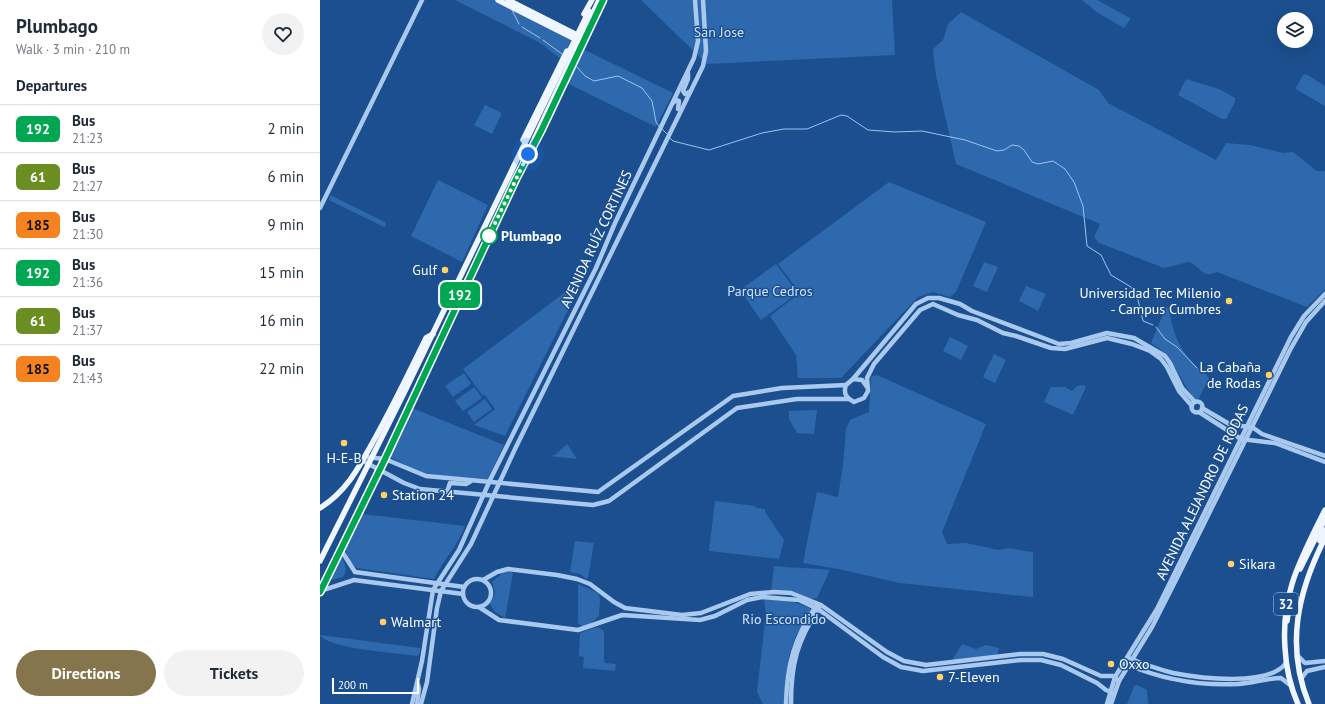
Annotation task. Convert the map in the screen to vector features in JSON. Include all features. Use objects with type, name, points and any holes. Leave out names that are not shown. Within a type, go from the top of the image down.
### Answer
[{"type":"main road","points":[[498,0],[584,41]]},
{"type":"main road","points":[[508,0],[574,36]]},
{"type":"main road","points":[[521,150],[528,130],[592,0]]},
{"type":"main road","points":[[320,508],[336,497],[348,485],[365,461],[372,457],[595,0]]},
{"type":"main road","points":[[320,592],[385,459],[599,0]]},
{"type":"main road","points":[[528,154],[541,131],[603,0]]},
{"type":"main road","points":[[569,47],[574,47],[578,52]]},
{"type":"main road","points":[[320,561],[365,461],[426,338],[433,334]]},
{"type":"main road","points":[[408,376],[415,370]]},
{"type":"main road","points":[[390,413],[397,407]]},
{"type":"main road","name":"32","points":[[1298,704],[1290,685],[1286,663],[1285,610],[1294,574],[1325,510]]},
{"type":"main road","points":[[1285,629],[1290,601],[1298,572],[1325,519]]},
{"type":"main road","points":[[1296,645],[1294,618],[1300,589],[1310,562],[1325,530]]},
{"type":"main road","name":"32","points":[[1309,704],[1301,679],[1297,655],[1296,645],[1299,607],[1305,584],[1325,538]]},
{"type":"street","points":[[320,208],[422,0]]},
{"type":"street","name":"AVENIDA RUÍZ CORTINES","points":[[418,684],[425,646],[429,607],[433,590],[436,583],[459,550],[490,482],[596,268],[612,229],[688,71],[697,50],[698,41],[695,0]]},
{"type":"street","name":"AVENIDA RUÍZ CORTINES","points":[[421,704],[427,682],[437,608],[441,591],[467,553],[499,483],[701,69],[706,51],[703,0]]},
{"type":"street","points":[[688,71],[688,79],[683,91],[685,94],[689,92]]},
{"type":"street","points":[[671,130],[672,120],[680,103],[676,100],[672,104]]},
{"type":"street","name":"AVENIDA ALEJANDRO DE RODAS","points":[[1129,658],[1137,650],[1152,627],[1179,574],[1287,344],[1304,316],[1325,294]]},
{"type":"street","points":[[372,457],[385,459],[419,474],[447,479],[598,492],[733,396],[782,388],[846,385],[853,379],[916,304],[922,300],[933,297],[956,303],[976,313],[1001,321],[1039,341]]},
{"type":"street","points":[[933,297],[933,304]]},
{"type":"street","name":"AVENIDA ALEJANDRO DE RODAS","points":[[1249,426],[1306,322],[1325,301]]},
{"type":"street","points":[[951,311],[956,303]]},
{"type":"street","points":[[846,385],[845,392],[849,399],[854,402],[861,401],[866,395],[867,378],[874,364],[920,310],[933,304],[1008,334],[1039,341],[1058,344],[1071,343],[1107,333],[1134,338],[1154,348],[1165,356],[1182,388],[1193,404],[1194,411],[1200,410],[1230,425],[1249,426],[1262,434],[1325,456]]},
{"type":"street","points":[[962,316],[966,312],[966,307]]},
{"type":"street","points":[[996,329],[997,324],[1001,321]]},
{"type":"street","points":[[1008,334],[1011,326]]},
{"type":"street","points":[[1287,344],[1290,350]]},
{"type":"street","points":[[853,379],[862,380],[867,387]]},
{"type":"street","points":[[365,461],[408,485],[429,490],[593,505],[602,504],[609,501],[737,408],[790,400],[849,399]]},
{"type":"street","points":[[1193,404],[1201,404],[1200,410]]},
{"type":"street","points":[[1200,410],[1243,440],[1260,440],[1275,443],[1325,462]]},
{"type":"street","name":"AVENIDA ALEJANDRO DE RODAS","points":[[1107,704],[1117,679],[1157,609],[1243,440]]},
{"type":"street","points":[[429,490],[444,488],[447,479]]},
{"type":"street","points":[[447,492],[450,483],[466,484],[470,480]]},
{"type":"street","points":[[471,523],[479,528]]},
{"type":"street","points":[[341,550],[355,572],[354,580]]},
{"type":"street","points":[[1112,692],[1061,665],[1041,660],[1021,660],[923,671],[901,667],[883,657],[818,606],[791,599],[762,598],[741,603],[715,616],[700,620],[622,615],[578,630],[499,620],[479,607],[470,605],[463,594],[464,587],[472,580],[483,580],[497,572],[508,569],[557,574],[577,578],[590,584],[614,602],[625,608],[682,615],[701,613],[742,595],[762,592],[791,594],[818,606],[895,657],[914,664],[938,664],[1021,654],[1042,654],[1063,659],[1101,676],[1117,679]]},
{"type":"street","points":[[355,572],[464,587]]},
{"type":"street","points":[[389,583],[390,577]]},
{"type":"street","points":[[320,592],[354,580],[389,583],[463,594]]},
{"type":"street","points":[[479,607],[487,603],[491,595],[490,586],[483,580]]},
{"type":"street","points":[[786,704],[789,693],[794,644],[818,606]]},
{"type":"street","points":[[425,646],[432,649]]},
{"type":"street","points":[[1137,650],[1141,663]]},
{"type":"street","points":[[1297,655],[1305,663]]},
{"type":"street","points":[[1129,658],[1158,669],[1185,675],[1236,678],[1275,673],[1286,663]]},
{"type":"street","points":[[1305,663],[1325,661]]},
{"type":"street","points":[[1305,663],[1303,667],[1307,671]]},
{"type":"street","points":[[1126,664],[1170,679],[1184,681],[1232,684],[1281,678],[1290,685]]},
{"type":"street","name":"AVENIDA ALEJANDRO DE RODAS","points":[[1117,679],[1124,673],[1126,664]]},
{"type":"street","points":[[1301,679],[1307,671],[1325,667]]},
{"type":"street","points":[[1124,673],[1136,668]]},
{"type":"street","points":[[412,704],[418,684]]},
{"type":"street","points":[[417,704],[419,689],[418,684]]},
{"type":"street","name":"AVENIDA ALEJANDRO DE RODAS","points":[[1111,704],[1112,692]]},
{"type":"street","points":[[789,693],[791,704]]},
{"type":"green space","points":[[455,0],[498,0],[573,38],[562,60],[540,43]]},
{"type":"green space","name":"San Jose","points":[[641,0],[892,0],[895,55],[707,64]]},
{"type":"green space","points":[[1082,0],[1097,0],[1130,18],[1130,20],[1124,28],[1098,13]]},
{"type":"green space","points":[[961,12],[1099,90],[1108,103],[1216,160],[1226,143],[1250,145],[1283,153],[1293,152],[1317,171],[1325,171],[1325,289],[1307,307],[1217,272],[1208,274],[1202,272],[1189,262],[1164,268],[1099,243],[1094,237],[1100,224],[956,164],[936,76],[933,49],[943,40],[948,24]]},
{"type":"green space","points":[[581,48],[673,93],[656,127],[565,82]]},
{"type":"green space","points":[[1306,74],[1325,86],[1325,106],[1297,90],[1296,88],[1303,75]]},
{"type":"green space","points":[[1186,79],[1219,89],[1235,98],[1235,102],[1226,119],[1222,119],[1178,95]]},
{"type":"green space","points":[[485,105],[502,113],[492,134],[474,125]]},
{"type":"green space","points":[[438,180],[488,205],[462,262],[411,236]]},
{"type":"green space","points":[[889,182],[986,222],[956,292],[950,297],[933,292],[918,297],[841,378],[798,378],[796,355],[770,316],[800,293],[778,264]]},
{"type":"green space","points":[[330,195],[385,222],[386,225],[384,227],[329,200]]},
{"type":"green space","points":[[984,262],[998,267],[987,292],[973,286]]},
{"type":"green space","name":"Parque Cedros","points":[[776,264],[798,293],[761,320],[740,290]]},
{"type":"green space","points":[[584,278],[505,436],[474,425],[495,409],[485,395],[483,396],[463,369]]},
{"type":"green space","points":[[1026,286],[1046,294],[1038,311],[1019,301]]},
{"type":"green space","points":[[1166,307],[1169,308],[1174,332],[1185,353],[1189,359],[1209,378],[1198,400],[1195,400],[1171,361],[1159,348],[1151,343]]},
{"type":"green space","points":[[950,337],[968,346],[961,360],[943,351]]},
{"type":"green space","points":[[994,354],[1006,360],[995,383],[983,377]]},
{"type":"green space","points":[[464,373],[471,384],[453,397],[445,386]]},
{"type":"green space","points":[[877,375],[986,424],[942,532],[947,544],[966,543],[999,550],[1008,548],[1031,552],[1033,551],[1033,597],[900,583],[803,563],[817,492],[838,497],[843,465],[846,429],[850,420],[869,412],[871,377]]},
{"type":"green space","points":[[1084,385],[1086,387],[1073,415],[1044,402],[1051,387],[1065,387],[1072,391],[1077,386]]},
{"type":"green space","points":[[474,387],[482,398],[463,411],[455,401]]},
{"type":"green space","points":[[485,399],[492,409],[474,422],[467,412]]},
{"type":"green space","points":[[412,408],[504,445],[487,480],[421,473],[390,457]]},
{"type":"green space","points":[[817,410],[814,434],[797,433],[789,419],[789,411]]},
{"type":"green space","points":[[567,444],[577,459],[549,456],[555,455]]},
{"type":"green space","points":[[715,501],[755,506],[756,508],[765,509],[765,512],[784,540],[779,559],[709,551]]},
{"type":"green space","points":[[362,514],[465,526],[458,541],[434,579],[357,568],[350,562],[345,549]]},
{"type":"green space","points":[[575,541],[594,543],[588,578],[586,579],[580,574],[570,572]]},
{"type":"green space","points":[[341,556],[345,566],[345,574],[343,577],[328,581]]},
{"type":"green space","points":[[774,566],[830,570],[817,598],[810,599],[792,593],[771,591]]},
{"type":"green space","points":[[510,571],[513,573],[505,618],[495,612],[490,604],[495,593],[492,582],[504,572]]},
{"type":"green space","points":[[578,584],[598,593],[600,599],[599,616],[589,625],[582,626],[578,623]]},
{"type":"green space","name":"Rio Escondido","points":[[764,599],[790,601],[810,608],[810,611],[795,638],[789,656],[785,704],[763,704],[757,692],[766,613]]},
{"type":"green space","points":[[597,627],[603,630],[604,633],[605,663],[616,664],[615,671],[583,668],[584,657],[579,656],[580,633]]},
{"type":"green space","points":[[320,635],[420,648],[420,653],[417,656],[349,647],[326,640]]},
{"type":"green space","points":[[962,644],[976,649],[986,645],[999,648],[997,656],[955,662],[953,659]]},
{"type":"green space","points":[[1137,685],[1147,690],[1148,704],[1127,704],[1134,686]]},
{"type":"waterway","points":[[512,10],[519,24]]},
{"type":"waterway","points":[[522,27],[540,38]]},
{"type":"waterway","points":[[543,40],[562,54]]},
{"type":"waterway","points":[[576,66],[585,76],[594,81],[618,76],[642,88],[652,101],[656,122],[659,126]]},
{"type":"waterway","points":[[670,138],[673,141],[709,150],[762,133],[784,129],[807,129],[841,115],[847,116],[868,130],[895,132],[922,131],[965,140],[997,151],[1004,150],[1012,145],[1019,146],[1024,150],[1032,162],[1038,164],[1053,161],[1065,169],[1074,182],[1083,206],[1087,246],[1101,255],[1111,275],[1131,287],[1138,300],[1143,321],[1153,325]]},
{"type":"waterway","points":[[662,129],[667,134]]},
{"type":"waterway","points":[[1156,327],[1165,339],[1177,347],[1197,368]]},
{"type":"bus line","name":"192","points":[[320,592],[385,459],[516,179],[541,131],[603,0]]},
{"type":"place","name":"Plumbago","points":[[489,236]]},
{"type":"place","name":"Gulf","points":[[445,270]]},
{"type":"place","name":"Universidad Tec Milenio - Campus Cumbres","points":[[1229,301]]},
{"type":"place","name":"La Cabaña de Rodas","points":[[1269,375]]},
{"type":"place","name":"H-E-B","points":[[344,443]]},
{"type":"place","name":"Station 24","points":[[384,495]]},
{"type":"place","name":"Sikara","points":[[1231,564]]},
{"type":"place","name":"Walmart","points":[[383,622]]},
{"type":"place","name":"Oxxo","points":[[1111,664]]},
{"type":"place","name":"7-Eleven","points":[[940,677]]},
{"type":"route","points":[[489,236],[528,154]]}]
